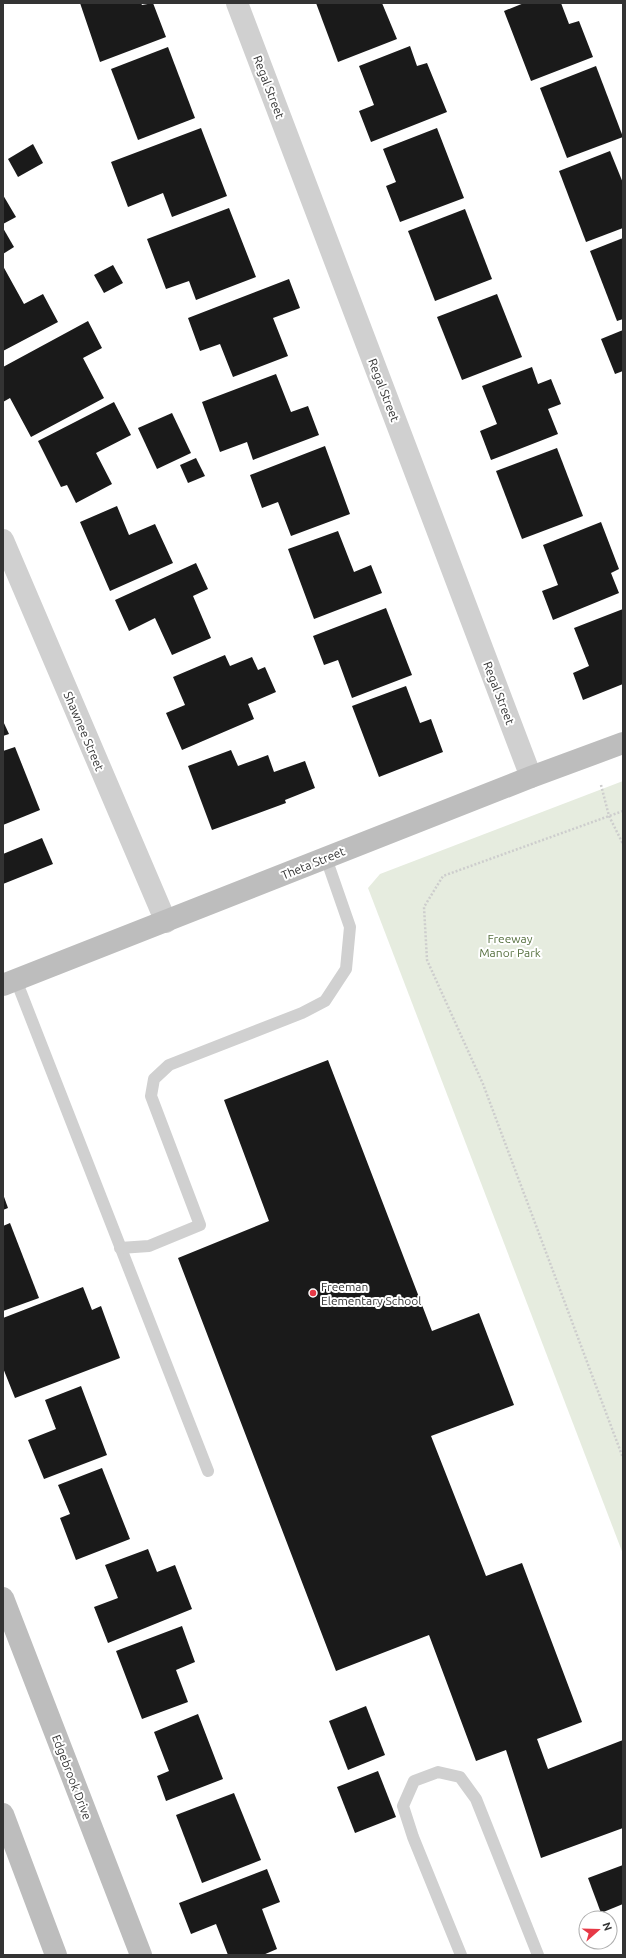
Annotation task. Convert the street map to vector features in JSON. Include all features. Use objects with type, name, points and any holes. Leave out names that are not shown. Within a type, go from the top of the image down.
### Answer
[{"type":"street","name":"Regal Street","points":[[237,3],[531,777]]},
{"type":"street","name":"Shawnee Street","points":[[3,540],[166,922]]},
{"type":"street","name":"Theta Street","points":[[10,983],[531,777],[623,743]]},
{"type":"street","name":"Edgebrook Drive","points":[[5,1608],[142,1955]]},
{"type":"street","points":[[3,1814],[56,1955]]},
{"type":"lane","points":[[120,1248],[149,1246],[200,1225],[151,1096],[154,1079],[169,1064],[302,1013],[325,1001],[346,969],[350,927],[326,858]]},
{"type":"lane","points":[[10,983],[120,1248],[208,1471]]},
{"type":"lane","points":[[461,1955],[413,1837],[403,1806],[414,1781],[438,1772],[460,1777],[476,1799],[538,1955]]},
{"type":"path","points":[[601,785],[609,816],[623,844]]},
{"type":"path","points":[[623,811],[443,876],[424,907],[427,960],[483,1084],[623,1458]]},
{"type":"green space","name":"Freeway Manor Park","points":[[623,781],[623,1554],[368,888],[380,874]]},
{"type":"building","points":[[80,3],[141,3],[142,5],[153,3],[166,37],[100,62]]},
{"type":"building","points":[[316,3],[382,3],[397,39],[338,62]]},
{"type":"building","points":[[524,3],[561,3],[569,24],[579,21],[593,57],[531,81],[504,11]]},
{"type":"building","points":[[410,46],[417,66],[427,63],[447,112],[371,142],[359,111],[374,105],[359,66]]},
{"type":"building","points":[[168,47],[195,118],[138,140],[111,69]]},
{"type":"building","points":[[596,66],[623,137],[567,158],[540,88]]},
{"type":"building","points":[[201,128],[227,196],[172,217],[163,193],[128,207],[111,162]]},
{"type":"building","points":[[437,128],[464,198],[400,222],[386,186],[396,182],[383,149]]},
{"type":"building","points":[[33,144],[43,163],[18,177],[8,159]]},
{"type":"building","points":[[610,151],[623,183],[623,228],[586,242],[559,171]]},
{"type":"building","points":[[3,195],[16,217],[3,224]]},
{"type":"building","points":[[229,208],[256,277],[196,300],[189,281],[166,289],[147,239]]},
{"type":"building","points":[[465,209],[492,279],[435,301],[408,231]]},
{"type":"building","points":[[3,228],[14,247],[3,254]]},
{"type":"building","points":[[623,238],[623,319],[617,321],[590,251]]},
{"type":"building","points":[[113,265],[123,283],[104,293],[94,275]]},
{"type":"building","points":[[3,266],[24,304],[43,294],[58,322],[3,351]]},
{"type":"building","points":[[289,279],[300,308],[273,318],[288,356],[233,377],[220,344],[200,351],[188,318]]},
{"type":"building","points":[[497,294],[522,357],[462,380],[437,317]]},
{"type":"building","points":[[88,321],[102,348],[83,358],[104,398],[31,437],[10,398],[3,402],[3,367]]},
{"type":"building","points":[[623,330],[623,371],[615,374],[601,339]]},
{"type":"building","points":[[532,367],[538,384],[551,379],[561,404],[548,409],[558,434],[491,460],[480,431],[497,424],[482,386]]},
{"type":"building","points":[[276,374],[291,412],[308,406],[319,435],[253,460],[247,442],[220,452],[202,402]]},
{"type":"building","points":[[114,402],[131,435],[96,453],[112,484],[76,503],[67,485],[61,487],[38,441]]},
{"type":"building","points":[[172,413],[191,453],[157,469],[138,428]]},
{"type":"building","points":[[325,446],[350,514],[291,536],[278,502],[262,508],[250,475]]},
{"type":"building","points":[[557,448],[583,516],[522,539],[496,471]]},
{"type":"building","points":[[196,458],[205,476],[188,483],[180,465]]},
{"type":"building","points":[[117,506],[129,535],[155,524],[173,563],[110,591],[80,522]]},
{"type":"building","points":[[601,522],[619,569],[611,573],[619,593],[553,620],[542,591],[558,585],[543,545]]},
{"type":"building","points":[[338,531],[354,572],[371,565],[382,593],[314,619],[288,549]]},
{"type":"building","points":[[196,563],[208,589],[193,596],[211,638],[172,655],[155,618],[129,631],[115,600]]},
{"type":"building","points":[[386,608],[412,675],[352,698],[338,660],[324,665],[313,636]]},
{"type":"building","points":[[623,609],[623,684],[583,700],[573,673],[589,666],[574,628]]},
{"type":"building","points":[[225,655],[230,666],[252,657],[258,670],[265,667],[276,692],[248,704],[254,719],[182,750],[166,713],[185,705],[173,677]]},
{"type":"building","points":[[406,686],[420,723],[431,719],[443,752],[379,777],[352,706]]},
{"type":"building","points":[[3,721],[9,734],[3,736]]},
{"type":"building","points":[[15,747],[40,810],[3,825],[3,751]]},
{"type":"building","points":[[231,750],[238,766],[268,755],[274,772],[305,761],[315,788],[285,800],[286,803],[212,830],[188,766]]},
{"type":"building","points":[[42,838],[53,864],[3,884],[3,854]]},
{"type":"building","points":[[328,1060],[432,1331],[479,1313],[514,1405],[431,1436],[486,1576],[522,1563],[582,1722],[537,1739],[548,1769],[623,1740],[623,1828],[541,1858],[506,1750],[476,1761],[429,1635],[336,1671],[178,1258],[269,1221],[224,1100]]},
{"type":"building","points":[[3,1194],[8,1208],[3,1210]]},
{"type":"building","points":[[10,1223],[39,1298],[3,1311],[3,1226]]},
{"type":"building","points":[[83,1287],[92,1310],[101,1306],[120,1358],[15,1398],[3,1368],[3,1318]]},
{"type":"building","points":[[81,1386],[107,1455],[44,1479],[28,1440],[56,1429],[45,1400]]},
{"type":"building","points":[[102,1468],[130,1539],[76,1560],[60,1518],[70,1514],[58,1485]]},
{"type":"building","points":[[148,1549],[157,1572],[175,1565],[192,1609],[108,1643],[94,1607],[118,1598],[105,1565]]},
{"type":"building","points":[[182,1626],[195,1662],[176,1670],[188,1702],[142,1719],[116,1651]]},
{"type":"building","points":[[366,1706],[385,1755],[348,1770],[329,1721]]},
{"type":"building","points":[[198,1714],[223,1779],[166,1801],[157,1776],[169,1771],[154,1732]]},
{"type":"building","points":[[378,1771],[396,1817],[355,1833],[337,1787]]},
{"type":"building","points":[[234,1793],[261,1860],[202,1883],[176,1815]]},
{"type":"building","points":[[623,1865],[623,1904],[608,1910],[600,1910],[588,1878]]},
{"type":"building","points":[[267,1869],[280,1902],[262,1909],[277,1949],[263,1955],[228,1955],[216,1924],[191,1934],[179,1903]]},
{"type":"place","name":"Freeman Elementary School","points":[[313,1293]]}]
